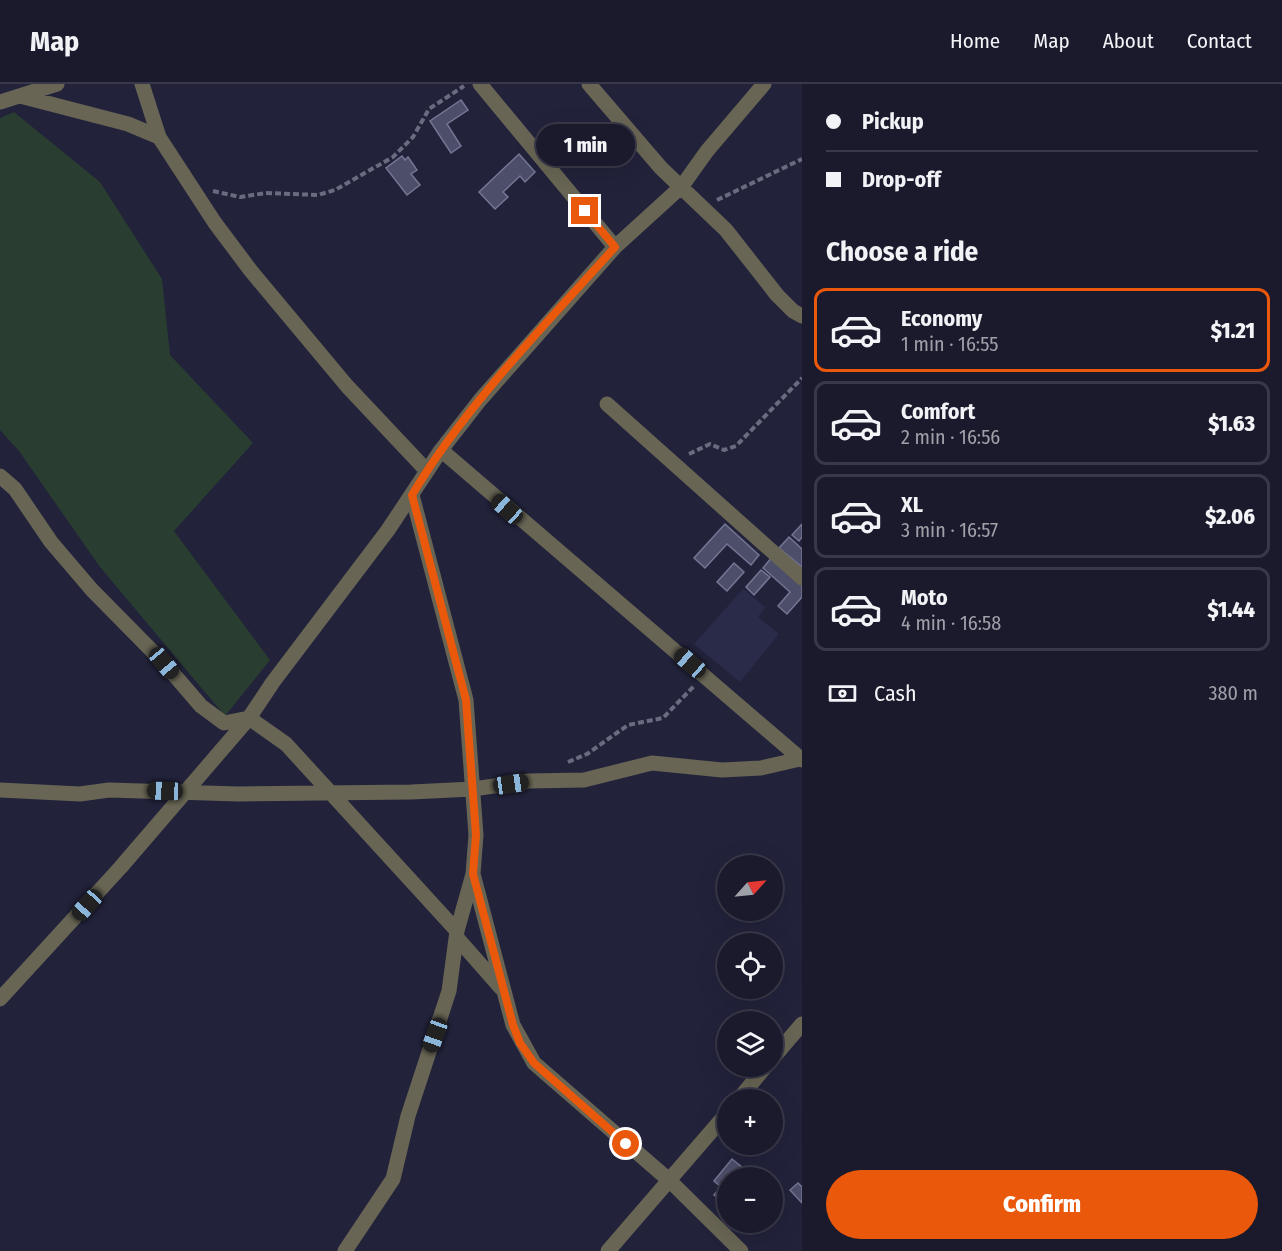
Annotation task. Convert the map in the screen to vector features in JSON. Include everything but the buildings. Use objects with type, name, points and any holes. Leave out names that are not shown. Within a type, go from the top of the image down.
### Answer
[{"type":"street","points":[[0,102],[57,84]]},
{"type":"street","points":[[142,84],[159,138],[215,223],[292,322],[380,423],[427,471]]},
{"type":"street","points":[[480,84],[615,247]]},
{"type":"street","points":[[589,84],[661,168],[682,186],[696,204],[726,230],[777,295],[793,311],[802,316]]},
{"type":"street","points":[[747,103],[755,84]]},
{"type":"street","points":[[0,999],[120,868],[249,718],[412,495],[441,450],[480,400],[615,247],[682,186],[764,84]]},
{"type":"street","points":[[20,96],[128,124],[159,138]]},
{"type":"street","points":[[607,404],[802,578]]},
{"type":"street","points":[[441,450],[801,759]]},
{"type":"street","points":[[0,476],[15,489],[68,564],[157,656],[201,706],[224,723],[249,718],[286,744],[333,793],[458,935],[503,991]]},
{"type":"street","points":[[345,1251],[393,1179],[408,1116],[449,992],[458,935],[473,874],[476,835],[466,700],[412,495]]},
{"type":"street","points":[[0,790],[80,794],[109,790],[333,793],[473,789],[529,781],[584,780],[652,763],[722,770],[761,768],[801,759]]},
{"type":"street","points":[[473,874],[503,991],[520,1043],[534,1063],[670,1181],[741,1251]]},
{"type":"street","points":[[783,1046],[802,1024]]},
{"type":"street","points":[[747,1089],[757,1077]]},
{"type":"street","points":[[608,1251],[717,1125]]},
{"type":"path","points":[[192,187],[233,196],[266,193],[318,195],[335,190],[393,157],[413,137],[429,110],[467,84]]},
{"type":"path","points":[[696,204],[716,201],[802,159]]},
{"type":"path","points":[[661,453],[688,455],[710,444],[724,450],[731,449],[802,378]]},
{"type":"path","points":[[564,764],[587,754],[628,725],[663,718],[704,674]]},
{"type":"shaded area","points":[[743,589],[765,607],[758,617],[779,634],[740,682],[694,644]]},
{"type":"green space","points":[[14,112],[100,182],[162,279],[170,355],[253,443],[174,531],[270,660],[225,716],[100,567],[19,451],[0,430],[0,118]]},
{"type":"route","points":[[585,211],[615,247],[480,400],[441,450],[412,495],[425,536],[441,611],[466,700],[471,741],[476,835],[473,874],[513,1025],[520,1043],[534,1063],[626,1144]]}]
